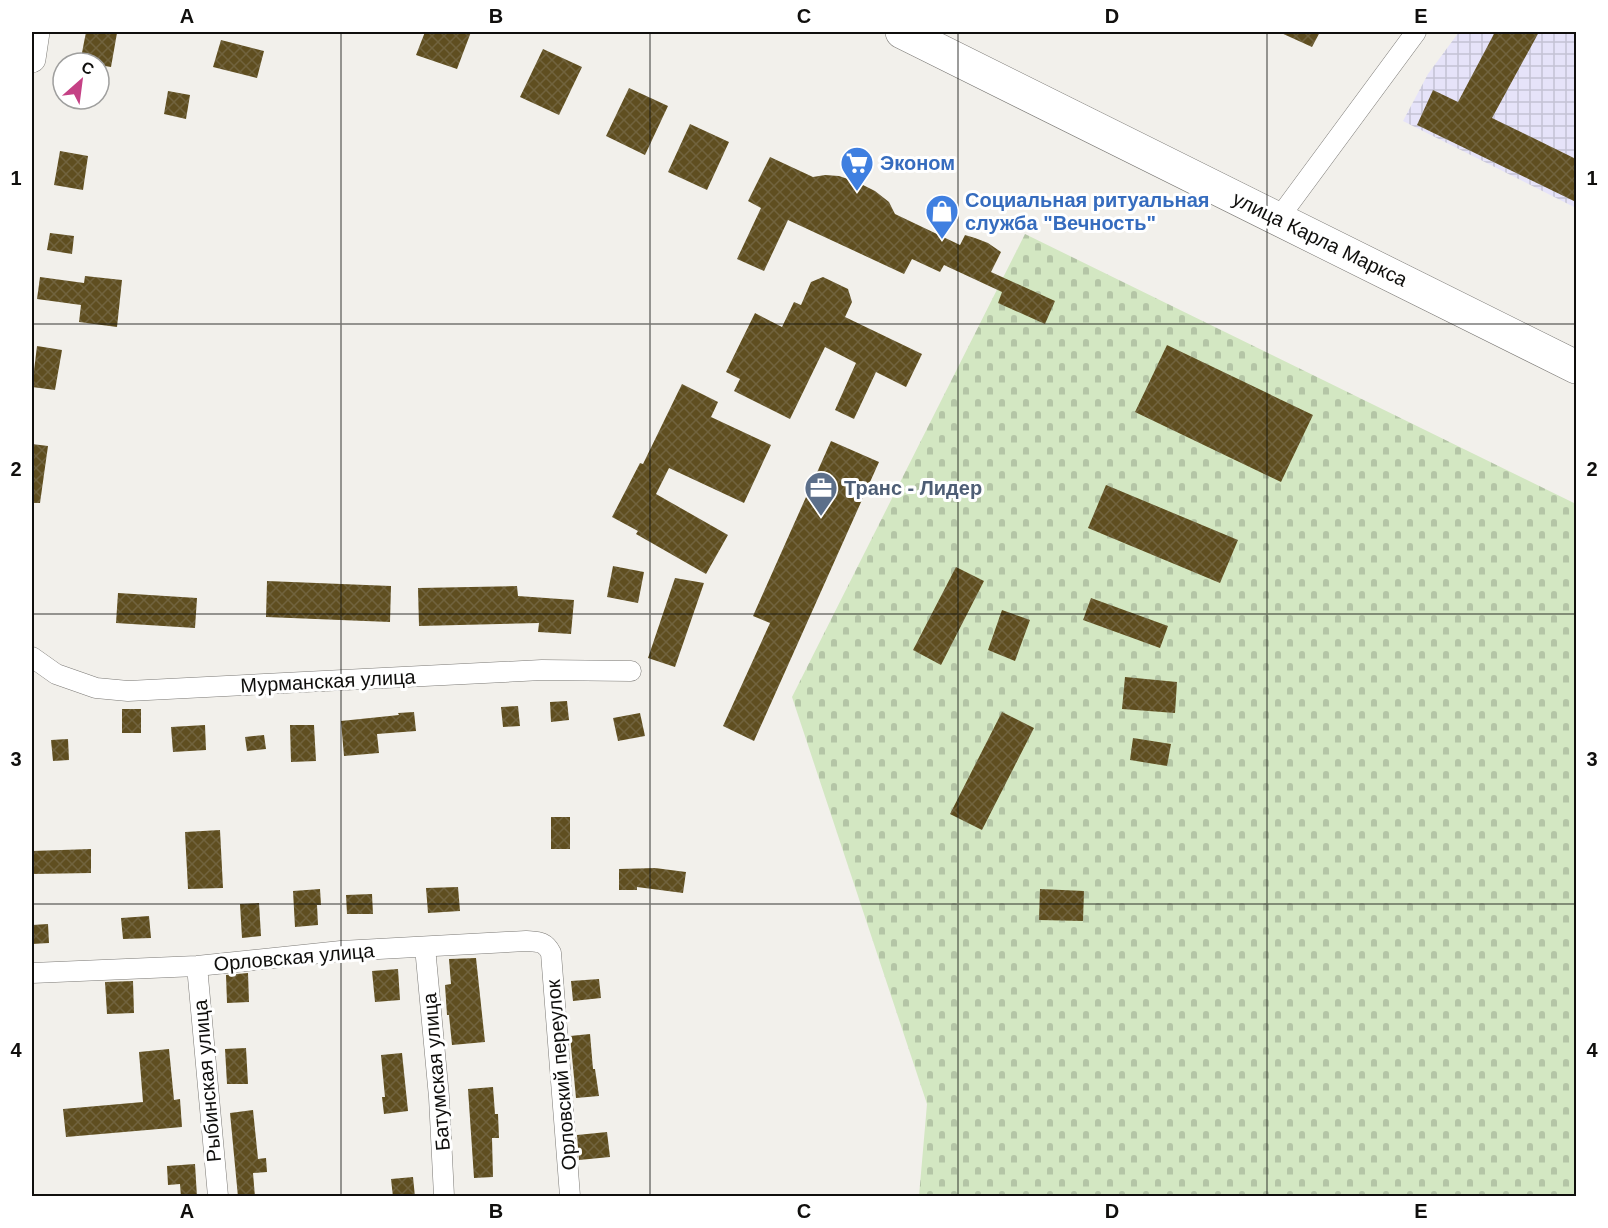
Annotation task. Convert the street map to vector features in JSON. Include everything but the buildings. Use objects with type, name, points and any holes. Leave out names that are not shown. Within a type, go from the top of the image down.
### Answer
[{"type":"highway","name":"улица Карла Маркса","points":[[902,32],[1576,367]]},
{"type":"street","points":[[32,59],[36,32]]},
{"type":"street","points":[[1278,219],[1416,32]]},
{"type":"street","name":"Мурманская улица","points":[[32,657],[56,674],[96,688],[128,691],[542,670],[632,671]]},
{"type":"street","name":"Орловская улица","points":[[32,973],[197,966],[341,951],[526,941],[540,942],[547,946],[550,953]]},
{"type":"street","name":"Батумская улица","points":[[425,947],[439,1097],[444,1197]]},
{"type":"street","name":"Орловский переулок","points":[[550,953],[570,1197]]},
{"type":"street","name":"Рыбинская улица","points":[[197,966],[218,1197]]},
{"type":"shaded area","points":[[1459,32],[1576,32],[1576,208],[1403,121],[1428,74]]},
{"type":"green space","points":[[1025,234],[1576,504],[1576,1196],[919,1196],[927,1104],[792,697]]},
{"type":"place","name":"Эконом","points":[[857,192]]},
{"type":"place","name":"Социальная ритуальная служба \"Вечность\"","points":[[942,240]]},
{"type":"place","name":"Транс - Лидер","points":[[821,517]]}]
